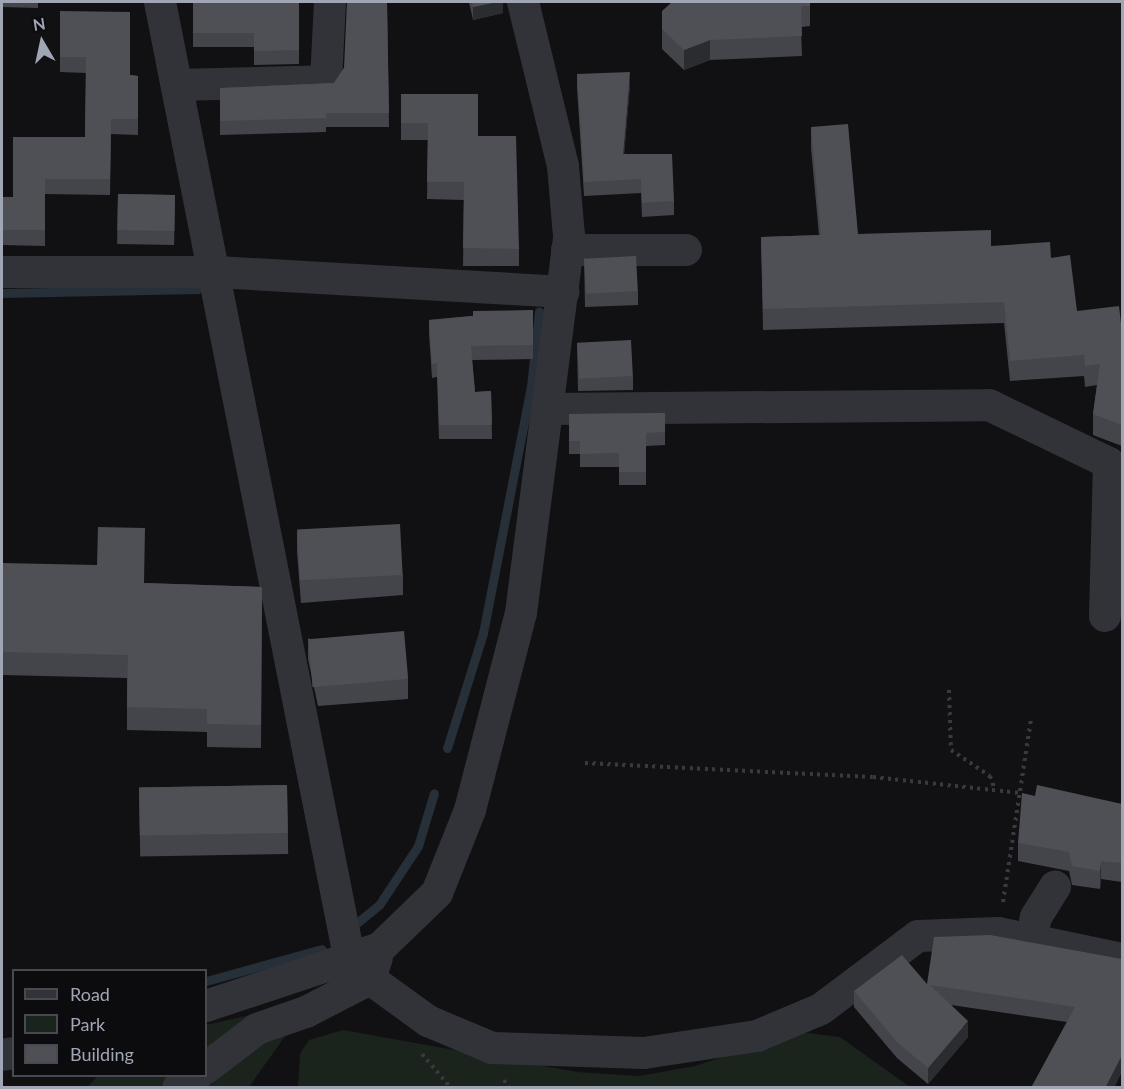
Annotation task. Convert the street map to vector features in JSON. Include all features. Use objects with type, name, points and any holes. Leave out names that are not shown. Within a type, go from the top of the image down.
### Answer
[{"type":"street","points":[[160,2],[217,272],[316,787],[360,970],[428,1021],[492,1048],[644,1053],[757,1036],[821,1009],[918,936],[998,933],[1031,942],[1120,957]]},
{"type":"street","points":[[178,85],[326,81],[330,2]]},
{"type":"street","points":[[207,1067],[257,1029],[306,1012],[360,970],[437,893],[470,810],[521,613],[549,409],[563,292],[570,205],[523,2]]},
{"type":"street","points":[[567,250],[686,250]]},
{"type":"street","points":[[2,272],[217,272],[563,292]]},
{"type":"street","points":[[549,409],[989,405],[1109,463],[1105,616]]},
{"type":"street","points":[[280,788],[316,787]]},
{"type":"street","points":[[1031,942],[1036,916],[1055,887]]},
{"type":"street","points":[[207,1006],[360,970]]},
{"type":"street","points":[[178,1088],[194,1077]]},
{"type":"path","points":[[949,690],[951,750],[990,776],[995,790]]},
{"type":"path","points":[[998,933],[1031,718]]},
{"type":"path","points":[[585,764],[873,777],[1020,793]]},
{"type":"green space","points":[[255,1014],[288,1032],[249,1087],[86,1088],[97,1077],[207,1077],[207,1025]]},
{"type":"green space","points":[[343,1030],[577,1072],[639,1076],[695,1066],[799,1032],[840,1037],[910,1087],[298,1088],[300,1054],[309,1040]]},
{"type":"building","points":[[193,2],[299,2],[299,50],[254,51],[254,33],[193,33]]},
{"type":"building","points":[[347,2],[387,2],[389,113],[326,113],[326,118],[220,121],[220,88],[334,83],[344,68]]},
{"type":"building","points":[[472,2],[497,2],[473,7]]},
{"type":"building","points":[[672,2],[810,2],[810,6],[801,6],[802,36],[710,40],[684,50],[662,29],[662,11]]},
{"type":"building","points":[[60,11],[130,12],[130,75],[138,76],[138,119],[111,119],[110,179],[45,179],[45,230],[2,230],[2,197],[13,197],[13,137],[85,137],[86,57],[60,57]]},
{"type":"building","points":[[630,72],[623,154],[672,154],[674,201],[642,203],[641,179],[584,182],[577,74]]},
{"type":"building","points":[[401,94],[478,94],[478,136],[516,136],[519,249],[463,248],[464,182],[427,182],[428,123],[401,123]]},
{"type":"building","points":[[848,124],[858,234],[991,230],[991,246],[1050,242],[1051,258],[1070,255],[1077,311],[1119,306],[1122,332],[1122,425],[1093,414],[1100,364],[1085,366],[1084,355],[1010,361],[1004,302],[763,309],[761,237],[821,235],[811,127]]},
{"type":"building","points":[[118,194],[175,195],[174,231],[117,230]]},
{"type":"building","points":[[636,256],[638,291],[586,294],[584,259]]},
{"type":"building","points":[[533,310],[533,345],[471,346],[475,392],[491,391],[492,425],[439,425],[437,363],[432,364],[429,320],[473,316],[473,311]]},
{"type":"building","points":[[631,340],[633,376],[579,379],[577,343]]},
{"type":"building","points":[[665,413],[665,432],[646,433],[646,472],[619,472],[619,453],[580,454],[580,441],[569,441],[569,414]]},
{"type":"building","points":[[400,524],[403,575],[300,580],[297,529]]},
{"type":"building","points":[[98,527],[145,528],[144,583],[262,587],[261,725],[207,724],[207,709],[127,707],[128,655],[2,652],[2,563],[97,565]]},
{"type":"building","points":[[404,631],[408,679],[313,687],[308,639]]},
{"type":"building","points":[[287,785],[288,833],[140,836],[139,788]]},
{"type":"building","points":[[1037,785],[1122,804],[1122,863],[1101,861],[1100,871],[1072,866],[1069,852],[1018,843],[1022,793],[1035,796]]},
{"type":"building","points":[[990,935],[1122,959],[1122,1055],[1105,1088],[1031,1088],[1075,1007],[930,985],[968,1021],[928,1068],[897,1042],[854,991],[902,955],[927,984],[934,937]]},
{"type":"waterway","points":[[2,293],[198,289]]},
{"type":"waterway","points":[[447,748],[483,633],[531,387],[539,311]]},
{"type":"waterway","points":[[353,926],[379,905],[418,846],[434,793]]},
{"type":"waterway","points":[[207,981],[322,949]]}]
